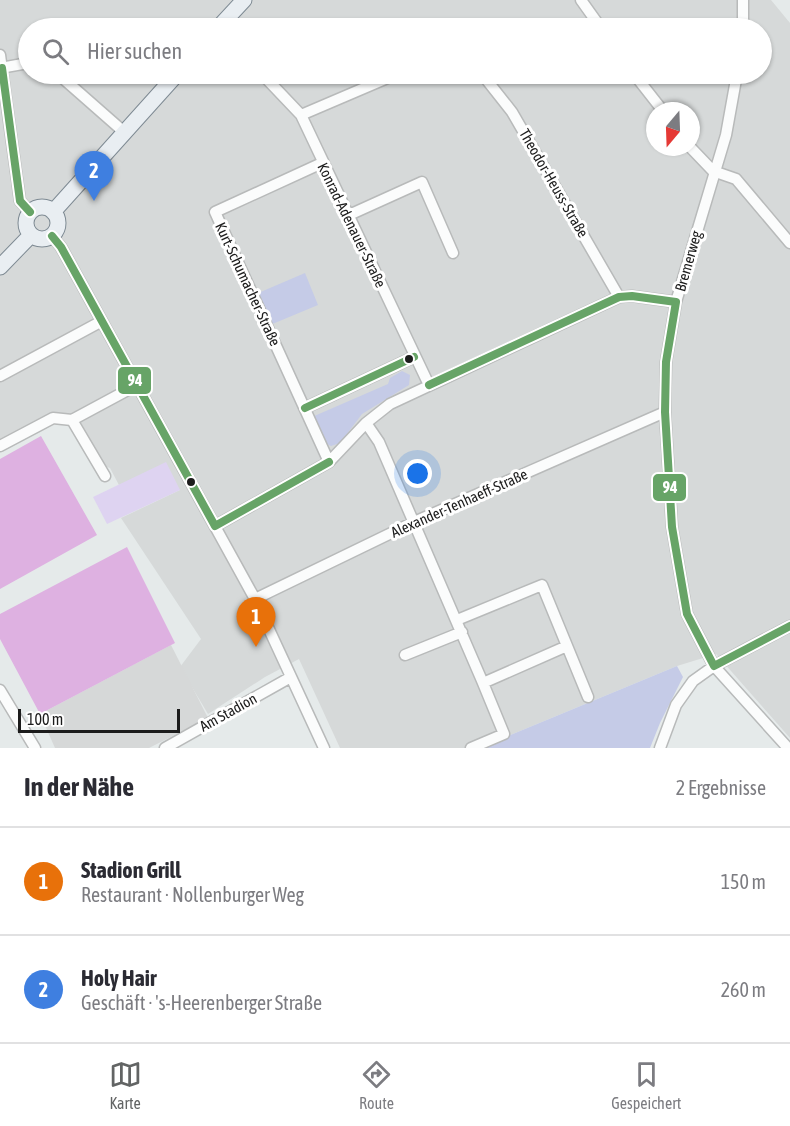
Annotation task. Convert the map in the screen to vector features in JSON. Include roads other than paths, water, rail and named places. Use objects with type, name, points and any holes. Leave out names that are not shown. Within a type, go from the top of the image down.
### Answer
[{"type":"street","points":[[227,18],[243,0]]},
{"type":"street","points":[[581,0],[594,18]]},
{"type":"street","points":[[743,0],[743,18]]},
{"type":"street","points":[[0,55],[20,201],[30,212]]},
{"type":"street","points":[[1,68],[18,65]]},
{"type":"street","points":[[69,84],[124,132]]},
{"type":"street","points":[[53,212],[168,84]]},
{"type":"street","name":"Konrad-Adenauer-Straße","points":[[272,84],[301,115],[429,385]]},
{"type":"street","points":[[301,115],[374,84]]},
{"type":"street","name":"Theodor-Heuss-Straße","points":[[490,84],[513,112],[619,297]]},
{"type":"street","points":[[642,84],[656,102]]},
{"type":"street","name":"Bremerweg","points":[[735,84],[726,135],[676,302],[666,362],[665,412],[672,527],[687,614],[714,666],[788,748]]},
{"type":"street","points":[[699,156],[714,171],[736,179],[790,243]]},
{"type":"street","name":"Kurt-Schumacher-Straße","points":[[322,163],[215,212],[329,462]]},
{"type":"street","points":[[349,214],[422,182],[453,253]]},
{"type":"street","points":[[42,207],[53,212],[57,221],[56,230],[52,236],[40,239],[31,235],[26,222],[30,212],[42,207]]},
{"type":"street","points":[[0,267],[31,235]]},
{"type":"street","points":[[52,236],[61,247],[255,599],[324,748]]},
{"type":"street","points":[[215,526],[329,462],[366,423],[390,404],[429,385],[619,297],[632,296],[676,302]]},
{"type":"street","points":[[0,376],[102,321]]},
{"type":"street","points":[[305,408],[414,357]]},
{"type":"street","points":[[0,446],[53,418],[72,420],[137,385]]},
{"type":"street","name":"Alexander-Tenhaeff-Straße","points":[[255,599],[414,522],[665,412]]},
{"type":"street","points":[[72,420],[105,476]]},
{"type":"street","points":[[366,423],[379,442],[504,734],[471,748]]},
{"type":"street","points":[[457,620],[542,585],[588,697]]},
{"type":"street","points":[[660,748],[676,705],[693,681],[714,666],[790,626]]},
{"type":"street","points":[[405,655],[462,632]]},
{"type":"street","points":[[483,683],[567,646]]},
{"type":"street","name":"Am Stadion","points":[[165,748],[291,677]]},
{"type":"street","points":[[0,690],[35,748]]},
{"type":"place","name":"Holy Hair","points":[[94,201]]},
{"type":"place","name":"Stadion Grill","points":[[256,647]]}]
